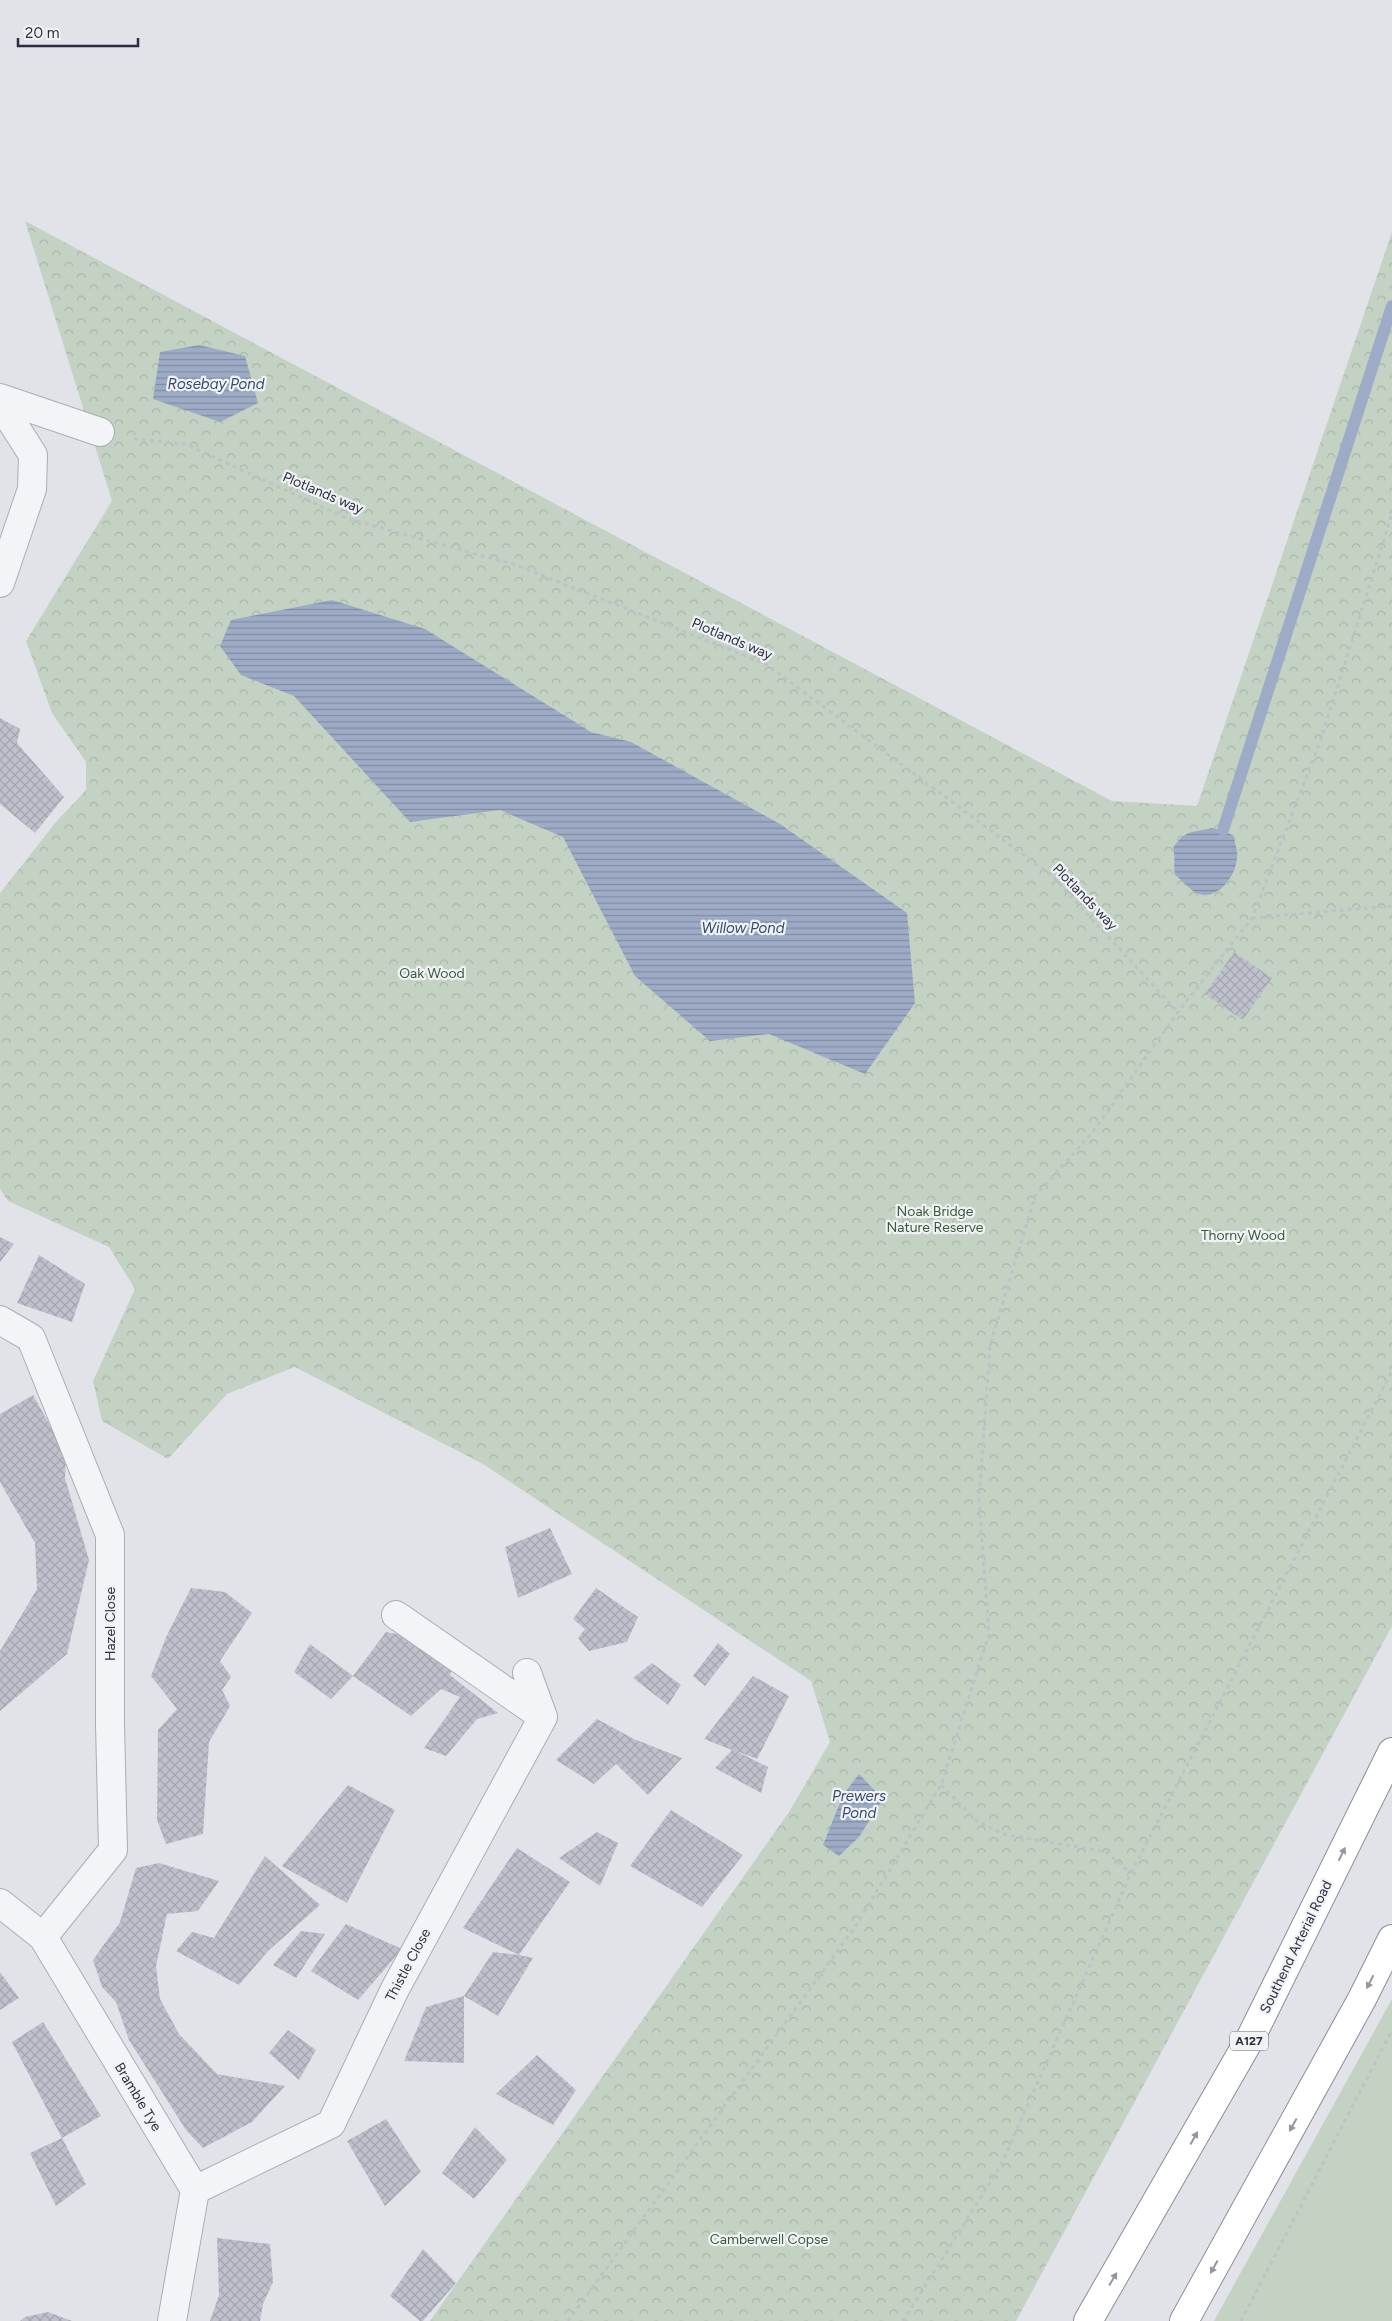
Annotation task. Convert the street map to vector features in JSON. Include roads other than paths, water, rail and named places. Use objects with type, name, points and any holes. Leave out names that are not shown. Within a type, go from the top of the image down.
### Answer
[{"type":"highway","name":"Southend Arterial Road","points":[[1088,2321],[1136,2242],[1251,2037],[1392,1752]]},
{"type":"highway","points":[[1184,2321],[1352,2017],[1392,1939]]},
{"type":"street","points":[[0,398],[100,432]]},
{"type":"street","points":[[0,403],[33,455],[32,489],[0,583]]},
{"type":"street","name":"Hazel Close","points":[[0,1320],[31,1338],[110,1535],[110,1714],[113,1850],[43,1937]]},
{"type":"street","points":[[396,1615],[543,1717]]},
{"type":"street","points":[[527,1673],[543,1717]]},
{"type":"street","name":"Thistle Close","points":[[195,2190],[331,2124],[394,1989],[543,1717]]},
{"type":"street","name":"Bramble Tye","points":[[0,1903],[43,1937],[195,2190]]},
{"type":"street","points":[[172,2321],[195,2190]]},
{"type":"water","name":"Rosebay Pond","points":[[199,345],[245,356],[258,403],[220,422],[153,399],[160,352]]},
{"type":"water","name":"Willow Pond","points":[[332,600],[425,629],[591,732],[631,742],[780,824],[907,913],[915,1003],[865,1074],[769,1034],[710,1041],[635,976],[563,837],[500,810],[410,822],[294,696],[241,675],[220,646],[231,620]]},
{"type":"water","points":[[1212,828],[1233,835],[1237,852],[1236,865],[1230,878],[1220,890],[1206,895],[1199,894],[1175,875],[1173,848],[1186,835]]},
{"type":"water","name":"Prewers Pond","points":[[859,1774],[883,1799],[859,1837],[839,1856],[823,1845],[843,1795]]},
{"type":"waterway","points":[[1223,830],[1392,306]]},
{"type":"park label","name":"Oak Wood","points":[[432,973]]},
{"type":"park label","name":"Noak Bridge Nature Reserve","points":[[935,1220]]},
{"type":"park label","name":"Thorny Wood","points":[[1243,1235]]},
{"type":"park label","name":"Camberwell Copse","points":[[769,2239]]}]
